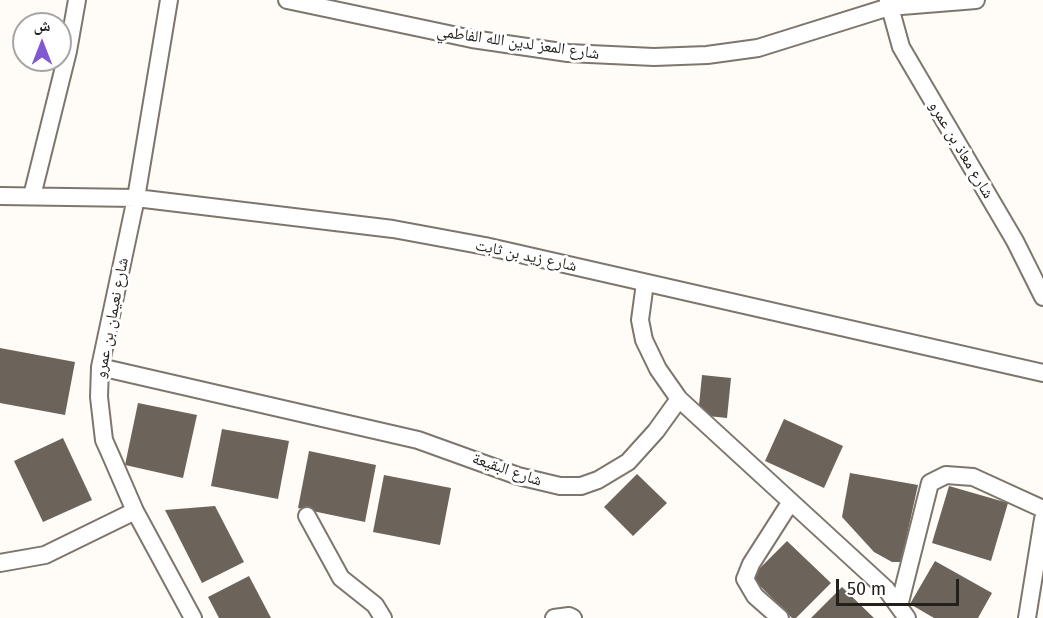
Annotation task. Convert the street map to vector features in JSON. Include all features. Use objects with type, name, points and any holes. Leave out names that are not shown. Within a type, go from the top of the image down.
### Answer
[{"type":"street","points":[[32,196],[68,51],[77,0]]},
{"type":"street","name":"شارع نعيمان بن عمرو","points":[[169,0],[136,198],[100,367],[99,397],[104,440],[135,511],[193,618]]},
{"type":"street","name":"شارع المعز لدين الله الفاطمي","points":[[287,0],[343,6],[472,39],[568,53],[654,57],[707,55],[758,48],[889,4],[976,0]]},
{"type":"street","name":"شارع معاذ بن عمرو","points":[[889,4],[901,47],[1015,242],[1043,297]]},
{"type":"street","name":"شارع زيد بن ثابت","points":[[0,196],[136,198],[393,229],[485,246],[645,284],[847,327],[1043,374]]},
{"type":"street","points":[[645,284],[640,320],[644,340],[658,369],[679,399],[886,589],[903,612]]},
{"type":"street","name":"شارع البقيعة","points":[[100,367],[418,440],[518,476],[560,486],[581,486],[598,480],[628,462],[656,431],[679,399]]},
{"type":"street","points":[[903,612],[930,483],[946,476],[973,477],[1043,509]]},
{"type":"street","points":[[780,618],[755,596],[746,579],[751,564],[790,503]]},
{"type":"street","points":[[0,563],[45,555],[135,511]]},
{"type":"street","points":[[307,516],[341,578],[375,605],[383,618]]},
{"type":"street","points":[[1027,618],[1043,519]]},
{"type":"street","points":[[554,618],[569,616],[573,618]]},
{"type":"building","points":[[0,348],[75,362],[65,415],[0,403]]},
{"type":"building","points":[[702,375],[731,378],[727,418],[698,415]]},
{"type":"building","points":[[138,403],[197,415],[183,478],[125,465]]},
{"type":"building","points":[[784,419],[843,446],[824,488],[765,461]]},
{"type":"building","points":[[222,429],[289,441],[278,499],[211,486]]},
{"type":"building","points":[[63,438],[92,500],[43,522],[14,461]]},
{"type":"building","points":[[309,451],[376,465],[365,522],[298,508]]},
{"type":"building","points":[[850,473],[918,485],[901,562],[892,562],[874,552],[842,517]]},
{"type":"building","points":[[637,474],[667,503],[633,536],[604,507]]},
{"type":"building","points":[[384,475],[451,488],[440,545],[373,532]]},
{"type":"building","points":[[949,486],[1008,503],[991,561],[932,543]]},
{"type":"building","points":[[215,506],[244,562],[202,583],[165,510]]},
{"type":"building","points":[[787,541],[831,583],[796,618],[792,618],[751,577]]},
{"type":"building","points":[[935,561],[992,593],[978,618],[934,618],[910,604]]},
{"type":"building","points":[[249,576],[271,618],[219,618],[208,597]]},
{"type":"building","points":[[842,587],[874,618],[811,618]]}]
